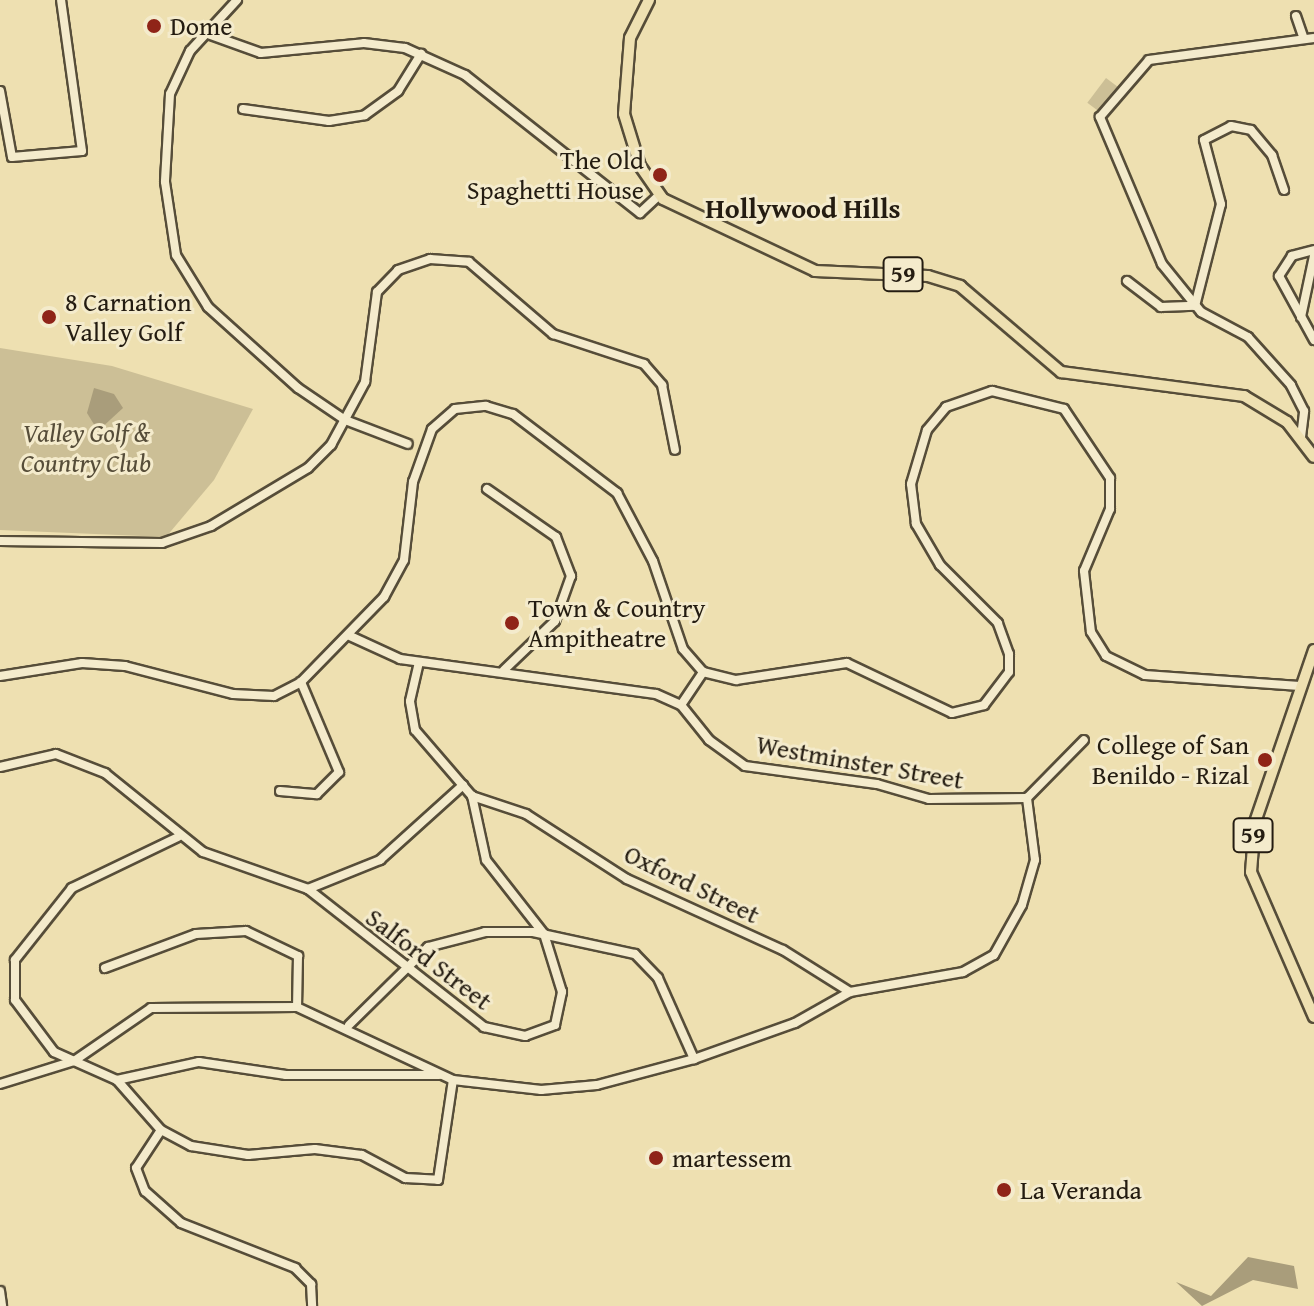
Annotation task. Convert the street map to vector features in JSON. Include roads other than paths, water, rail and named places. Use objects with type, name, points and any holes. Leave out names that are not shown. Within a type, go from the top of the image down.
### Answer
[{"type":"main road","points":[[649,0],[630,38],[623,92],[630,143],[659,195]]},
{"type":"main road","name":"59","points":[[659,195],[815,271],[928,276],[960,286],[1061,372],[1244,396],[1301,437],[1314,457]]},
{"type":"main road","name":"59","points":[[1314,650],[1255,822],[1251,872],[1314,1017]]},
{"type":"street","points":[[0,91],[12,157],[82,151],[61,0]]},
{"type":"street","points":[[237,0],[205,33],[182,64],[168,106],[165,182],[176,255],[228,328],[345,420],[408,444]]},
{"type":"street","points":[[1296,16],[1309,38],[1149,60],[1102,109],[1112,158],[1150,243],[1195,306],[1248,337],[1291,385],[1304,411],[1301,437]]},
{"type":"street","points":[[205,33],[261,53],[376,42],[421,54],[465,75],[640,213],[659,195]]},
{"type":"street","points":[[243,109],[329,121],[365,115],[398,91],[421,54]]},
{"type":"street","points":[[1195,306],[1221,204],[1204,140],[1231,126],[1251,130],[1272,155],[1284,190]]},
{"type":"street","points":[[1301,317],[1314,253],[1292,256],[1279,276],[1301,317],[1314,340]]},
{"type":"street","points":[[0,541],[136,545],[189,536],[308,468],[345,420],[370,368],[377,292],[398,270],[448,257],[489,274],[553,334],[644,364],[662,385],[675,450]]},
{"type":"street","points":[[1127,281],[1161,307],[1195,306]]},
{"type":"street","points":[[0,676],[82,663],[139,669],[233,694],[274,696],[301,682],[350,636],[404,560],[417,467],[432,429],[455,409],[486,406],[513,414],[617,493],[653,561],[683,649],[703,672],[736,680],[847,663],[952,713],[984,705],[997,691],[1009,654],[998,623],[940,565],[916,524],[911,484],[927,430],[946,407],[992,391],[1064,409],[1110,478],[1110,509],[1084,571],[1091,632],[1106,656],[1145,675],[1300,686]]},
{"type":"street","points":[[487,489],[556,537],[571,576],[555,621],[504,670]]},
{"type":"street","points":[[350,636],[419,662],[504,670],[681,705],[703,672]]},
{"type":"street","name":"Salford Street","points":[[308,889],[484,1027],[525,1036],[555,1025],[562,1009],[544,934],[486,860],[472,796],[415,730],[410,701],[419,662]]},
{"type":"street","points":[[280,791],[317,794],[339,772],[301,682]]},
{"type":"street","name":"Westminster Street","points":[[681,705],[709,740],[769,773],[877,784],[929,799],[1027,798]]},
{"type":"street","points":[[0,1084],[74,1061],[151,1008],[297,1007],[349,1025],[453,1080],[555,1089],[694,1059],[795,1023],[850,992],[963,972],[994,955],[1022,905],[1035,860],[1027,798],[1084,740]]},
{"type":"street","points":[[0,767],[56,754],[105,773],[178,837],[232,866],[308,889],[380,860],[463,785]]},
{"type":"street","name":"Oxford Street","points":[[472,796],[526,814],[627,879],[783,950],[850,992]]},
{"type":"street","points":[[178,837],[72,888],[15,960],[15,1000],[30,1027],[74,1061],[117,1080],[161,1130],[191,1146],[248,1155],[315,1149],[362,1155],[405,1178],[438,1180],[453,1080]]},
{"type":"street","points":[[349,1025],[390,992],[407,966],[445,939],[504,930],[544,934],[635,954],[658,978],[694,1059]]},
{"type":"street","points":[[105,968],[196,934],[246,931],[298,956],[297,1007]]},
{"type":"street","points":[[117,1080],[199,1062],[286,1075],[442,1075]]},
{"type":"street","points":[[161,1130],[136,1168],[145,1191],[181,1223],[295,1268],[311,1284],[312,1306]]},
{"type":"street","points":[[0,1291],[2,1306]]},
{"type":"place","name":"Dome","points":[[154,26]]},
{"type":"place","name":"The Old Spaghetti House","points":[[660,175]]},
{"type":"place","name":"8 Carnation Valley Golf","points":[[49,317]]},
{"type":"place","name":"Town & Country Ampitheatre","points":[[512,623]]},
{"type":"place","name":"College of San Benildo - Rizal","points":[[1265,760]]},
{"type":"place","name":"martessem","points":[[656,1158]]},
{"type":"place","name":"La Veranda","points":[[1004,1190]]},
{"type":"district","name":"Hollywood Hills","points":[[803,208]]},
{"type":"park label","name":"Valley Golf & Country Club","points":[[86,448]]}]
